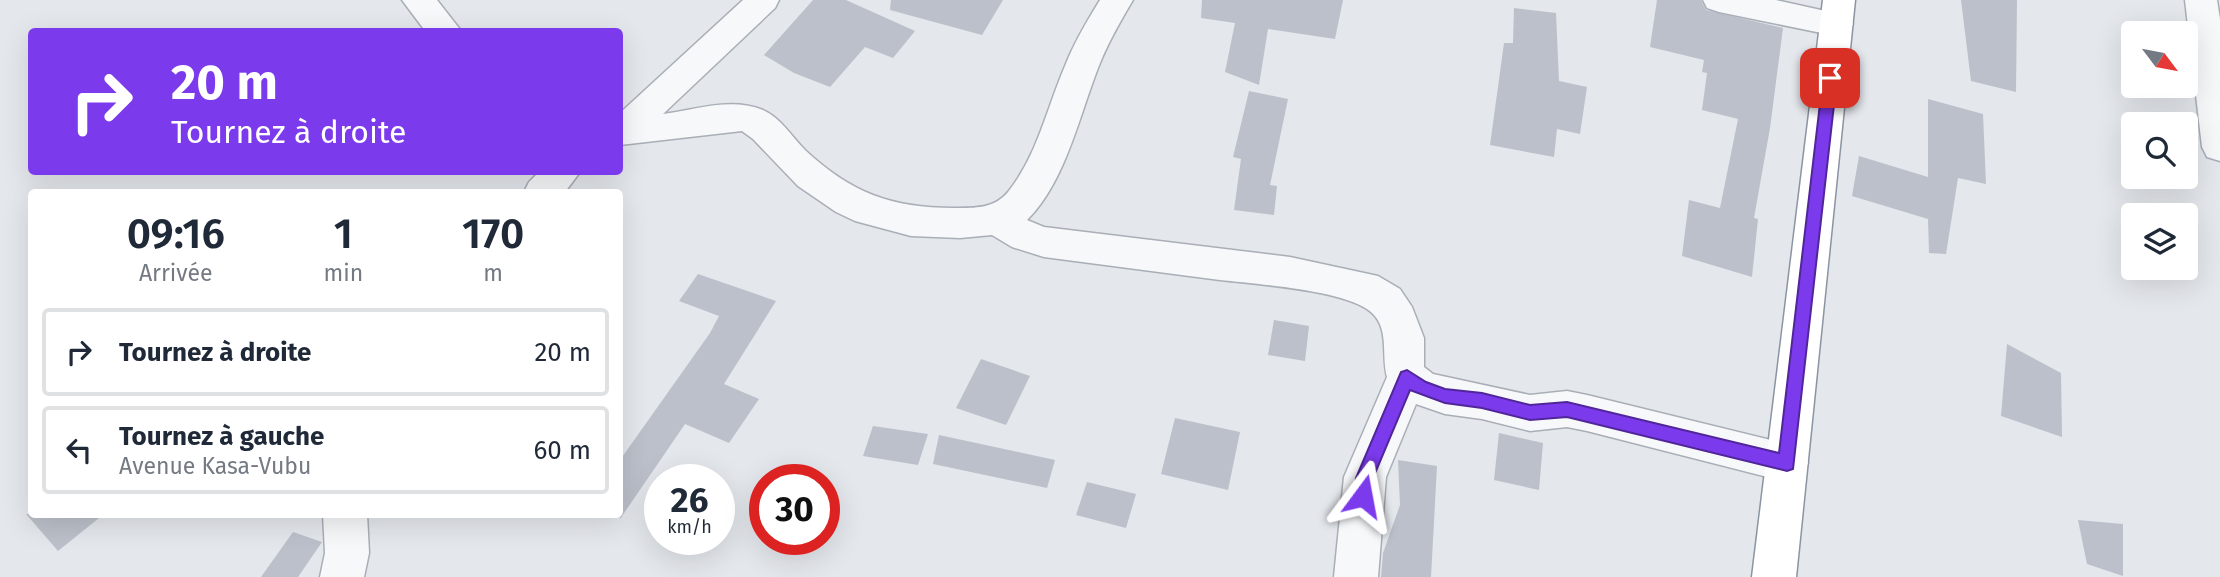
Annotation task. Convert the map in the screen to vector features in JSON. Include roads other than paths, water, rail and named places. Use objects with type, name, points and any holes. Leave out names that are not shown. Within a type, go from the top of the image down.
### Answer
[{"type":"highway","points":[[1774,577],[1837,12]]},
{"type":"street","points":[[418,0],[442,28]]},
{"type":"street","points":[[623,130],[763,0]]},
{"type":"street","points":[[623,132],[692,124],[723,117],[745,118],[760,123],[815,180],[839,198],[865,210],[892,220],[954,223],[1000,219],[1011,213],[1022,201],[1039,173],[1083,62],[1116,0]]},
{"type":"street","points":[[1719,0],[1837,12]]},
{"type":"street","points":[[2201,0],[2220,147]]},
{"type":"street","points":[[545,189],[559,175]]},
{"type":"street","points":[[1000,219],[1008,228],[1025,237],[1044,242],[1290,273],[1364,287],[1386,301],[1398,319],[1404,338],[1403,362],[1407,377],[1420,387],[1445,396],[1482,401],[1530,413],[1567,409],[1577,411],[1787,463]]},
{"type":"street","points":[[1356,577],[1364,478],[1407,377]]},
{"type":"street","points":[[342,577],[346,553],[345,518]]}]
